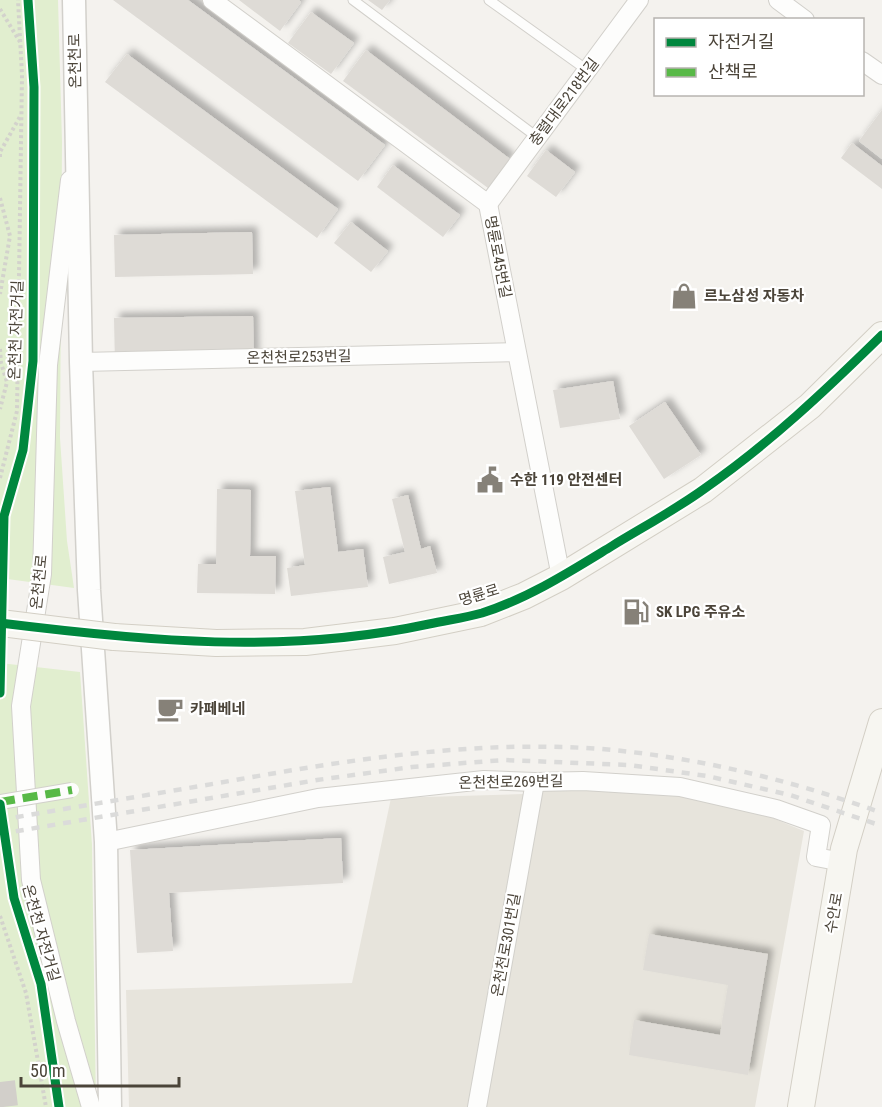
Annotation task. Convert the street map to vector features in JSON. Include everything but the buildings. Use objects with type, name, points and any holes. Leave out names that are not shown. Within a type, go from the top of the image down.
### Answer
[{"type":"main road","name":"명륜로","points":[[0,623],[114,637],[216,643],[305,642],[395,631],[481,613],[525,596],[561,577],[703,490],[810,406],[882,335]]},
{"type":"main road","name":"수안로","points":[[801,1107],[842,862],[882,722]]},
{"type":"street","name":"온천천로","points":[[74,0],[81,362],[89,590],[106,842],[110,1107]]},
{"type":"street","name":"명륜로45번길","points":[[213,0],[488,204],[561,577]]},
{"type":"street","points":[[778,0],[802,18]]},
{"type":"street","name":"충렬대로218번길","points":[[488,204],[587,70],[633,2]]},
{"type":"street","points":[[864,62],[882,75]]},
{"type":"street","name":"온천천로","points":[[76,122],[48,365],[42,574],[21,706],[30,880],[66,1021],[91,1107]]},
{"type":"street","name":"온천천로253번길","points":[[81,362],[516,352]]},
{"type":"street","name":"온천천로269번길","points":[[106,842],[318,798],[484,780],[583,781],[680,787],[777,809],[821,825],[816,857],[842,862]]},
{"type":"street","name":"온천천로301번길","points":[[477,1107],[534,782]]},
{"type":"street","points":[[0,802],[72,790]]},
{"type":"lane","points":[[353,0],[537,137]]},
{"type":"lane","points":[[489,0],[587,70]]},
{"type":"path","points":[[0,477],[16,411],[21,113],[21,43],[18,0]]},
{"type":"path","points":[[28,0],[29,11]]},
{"type":"path","points":[[0,9],[21,43]]},
{"type":"path","points":[[0,157],[0,152],[21,113]]},
{"type":"path","points":[[0,198],[10,236],[0,294]]},
{"type":"path","points":[[0,349],[1,363],[7,382],[0,409]]},
{"type":"path","points":[[0,916],[26,993],[46,1107]]},
{"type":"shaded area","points":[[551,785],[675,794],[758,812],[804,831],[755,1107],[129,1107],[126,990],[352,983],[391,798],[523,794]]},
{"type":"green space","points":[[0,0],[58,0],[62,142],[60,438],[67,541],[74,588],[0,578]]},
{"type":"green space","points":[[0,663],[80,672],[92,845],[96,1107],[0,1107]]},
{"type":"tunnel","points":[[0,1082],[3,1107]]},
{"type":"railway","points":[[0,820],[330,764],[420,753],[510,747],[601,749],[708,764],[778,780],[882,813]]},
{"type":"railway","points":[[0,834],[317,780],[412,767],[504,760],[629,765],[707,776],[790,795],[882,826]]},
{"type":"marked path","points":[[0,802],[72,790]]},
{"type":"cycle path","name":"온천천 자전거길","points":[[0,693],[4,516],[23,450],[33,361],[34,87],[28,0]]},
{"type":"cycle path","points":[[0,623],[161,639],[268,642],[375,634],[482,613],[516,600],[549,583],[693,497],[774,435],[882,335]]},
{"type":"cycle path","name":"온천천 자전거길","points":[[0,804],[14,898],[41,984],[59,1107]]},
{"type":"place","name":"르노삼성 자동차","points":[[684,296]]},
{"type":"place","name":"수한 119 안전센터","points":[[490,480]]},
{"type":"place","name":"SK LPG 주유소","points":[[636,612]]},
{"type":"place","name":"카페베네","points":[[170,709]]}]
